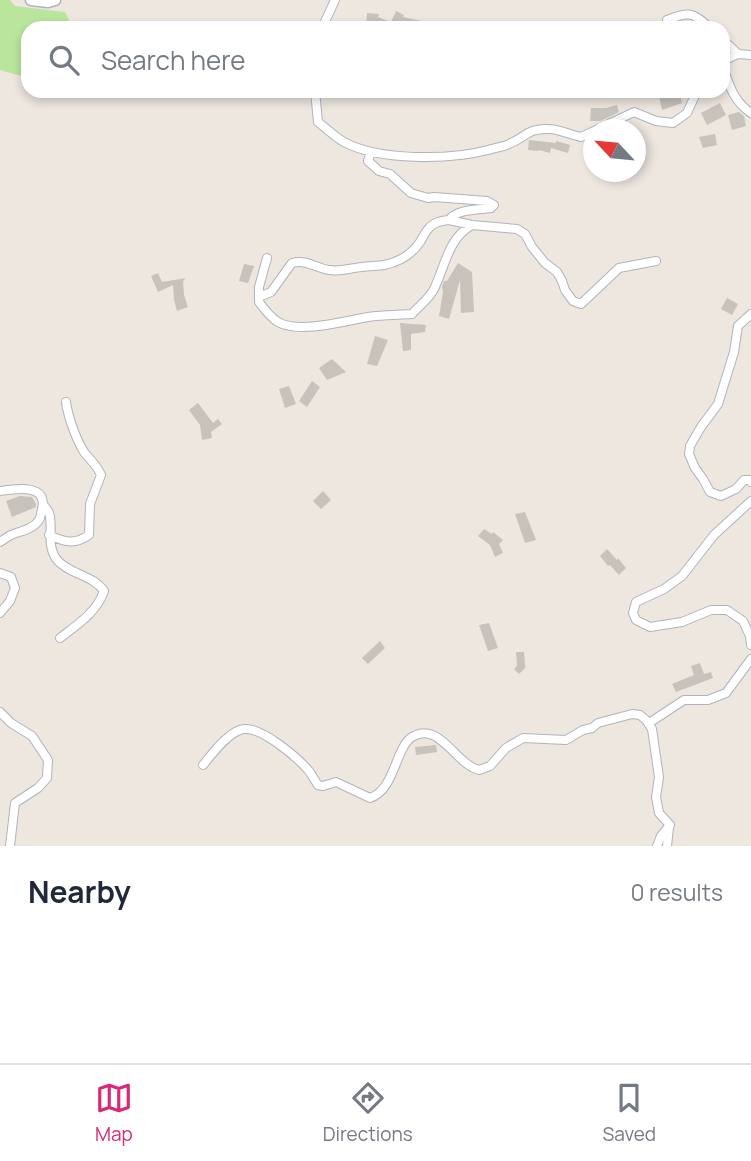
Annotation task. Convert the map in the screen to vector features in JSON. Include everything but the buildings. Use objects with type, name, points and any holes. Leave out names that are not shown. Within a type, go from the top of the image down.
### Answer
[{"type":"main road","points":[[31,0],[55,0]]},
{"type":"street","points":[[326,21],[335,0]]},
{"type":"street","points":[[667,20],[681,14],[697,16],[702,21]]},
{"type":"street","points":[[730,47],[737,54]]},
{"type":"street","points":[[730,58],[737,54],[751,55]]},
{"type":"street","points":[[730,86],[742,107],[751,113]]},
{"type":"street","points":[[316,98],[318,122],[343,142],[371,152],[449,157],[510,144],[525,133],[536,130],[551,129],[583,136]]},
{"type":"street","points":[[619,119],[634,112],[656,121],[673,123],[687,113],[694,98]]},
{"type":"street","points":[[371,152],[368,161],[379,171],[390,174],[411,193],[428,198],[487,201],[494,205],[491,208],[461,212],[452,215],[449,220]]},
{"type":"street","points":[[259,298],[271,292],[292,262],[342,271],[385,265],[408,256],[430,227],[437,222],[449,220],[517,229],[525,234],[545,263],[557,272],[573,302],[581,304],[619,268],[656,261]]},
{"type":"street","points":[[267,257],[258,287],[259,302],[278,322],[293,327],[330,325],[370,317],[412,314],[433,292],[447,254],[463,229],[472,225]]},
{"type":"street","points":[[751,314],[738,326],[734,352],[718,404],[701,427],[690,446],[689,454],[710,492],[721,496],[736,489],[744,480],[751,482]]},
{"type":"street","points":[[49,535],[64,542],[81,541],[89,535],[90,504],[101,475],[97,466],[83,451],[68,415],[66,402]]},
{"type":"street","points":[[0,491],[32,489],[41,497],[49,513],[49,535],[58,561],[72,572],[98,583],[104,591],[95,609],[60,638]]},
{"type":"street","points":[[751,501],[714,535],[682,576],[664,589],[636,602],[633,613],[636,620],[650,627],[682,622],[711,610],[727,611],[743,621],[751,645]]},
{"type":"street","points":[[0,542],[10,535],[29,529],[39,520],[43,504]]},
{"type":"street","points":[[0,573],[11,577],[15,588],[10,601],[0,613]]},
{"type":"street","points":[[649,723],[684,701],[708,700],[726,693],[751,659]]},
{"type":"street","points":[[0,712],[11,723],[32,736],[48,760],[47,778],[38,788],[15,803],[9,846]]},
{"type":"street","points":[[203,765],[232,734],[243,729],[258,731],[289,752],[308,770],[318,785],[336,782],[370,798],[378,796],[408,740],[415,735],[426,732],[438,737],[464,763],[479,770],[490,766],[506,748],[523,738],[566,740],[598,723],[632,714],[640,715],[652,729],[659,777],[656,797],[659,813],[670,824]]},
{"type":"street","points":[[657,846],[670,824]]},
{"type":"street","points":[[667,846],[670,824]]},
{"type":"green space","points":[[0,0],[10,0],[15,6],[65,12],[70,21],[21,21],[21,76],[0,70]]}]
